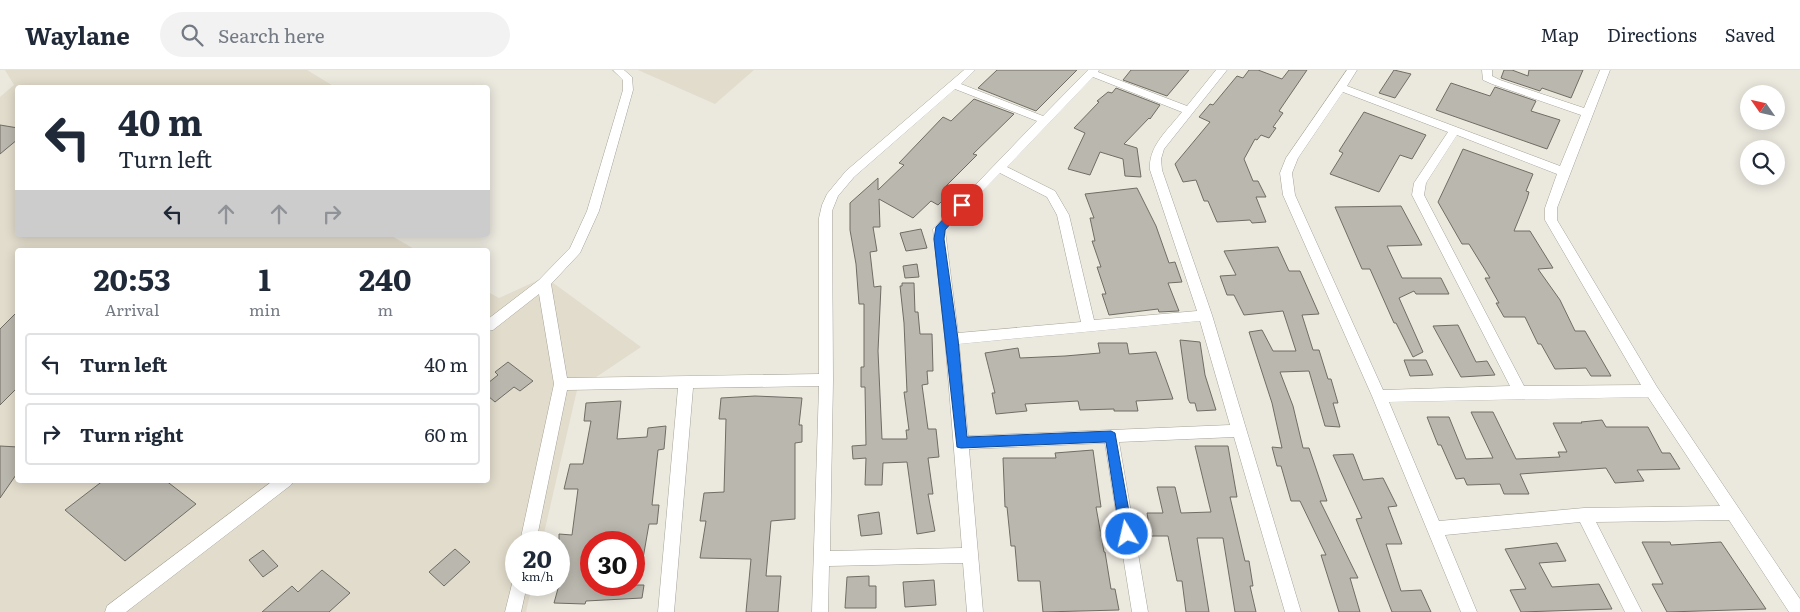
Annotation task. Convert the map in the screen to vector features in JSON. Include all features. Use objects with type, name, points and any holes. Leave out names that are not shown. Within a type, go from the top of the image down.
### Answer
[{"type":"street","points":[[490,324],[544,283],[575,250],[593,211],[628,90],[628,79],[618,70]]},
{"type":"street","points":[[820,612],[826,380],[826,206],[834,192],[850,174],[970,70]]},
{"type":"street","points":[[1222,70],[1159,148],[1155,159],[1156,170],[1205,315],[1293,612]]},
{"type":"street","points":[[1352,70],[1292,158],[1286,173],[1289,195],[1379,396],[1469,612]]},
{"type":"street","points":[[1487,70],[1487,78],[1496,82],[1588,113]]},
{"type":"street","points":[[1605,70],[1551,208],[1551,220],[1652,391],[1799,612]]},
{"type":"street","points":[[975,612],[952,339],[940,229],[948,218],[1000,168],[1092,71],[1189,111]]},
{"type":"street","points":[[954,85],[1044,120]]},
{"type":"street","points":[[1340,88],[1564,172]]},
{"type":"street","points":[[1454,131],[1420,184],[1418,195],[1520,392]]},
{"type":"street","points":[[1000,168],[1051,194],[1058,204],[1063,215],[1090,326]]},
{"type":"street","points":[[530,531],[561,384],[544,283]]},
{"type":"street","points":[[952,339],[1205,315]]},
{"type":"street","points":[[561,384],[826,380]]},
{"type":"street","points":[[666,612],[686,382]]},
{"type":"street","points":[[1379,396],[1652,391]]},
{"type":"street","points":[[961,443],[1239,431]]},
{"type":"street","points":[[1111,437],[1140,612]]},
{"type":"street","points":[[113,612],[282,483]]},
{"type":"street","points":[[1434,529],[1584,515],[1732,513]]},
{"type":"street","points":[[1584,515],[1634,612]]},
{"type":"street","points":[[822,559],[971,555]]},
{"type":"street","points":[[513,612],[517,596]]},
{"type":"shaded area","points":[[5,70],[307,70],[332,85],[15,85],[15,237],[393,237],[413,248],[15,248],[15,483],[490,483],[490,293],[499,298],[545,277],[641,347],[577,390],[545,531],[505,531],[505,596],[530,596],[526,612],[0,612],[0,97],[14,85]]},
{"type":"shaded area","points":[[638,70],[754,70],[715,104]]},
{"type":"building","points":[[997,70],[1077,70],[1036,111],[978,88]]},
{"type":"building","points":[[1131,70],[1189,70],[1167,96],[1123,80]]},
{"type":"building","points":[[1249,70],[1258,70],[1282,79],[1289,70],[1307,70],[1279,111],[1283,113],[1273,127],[1276,128],[1269,138],[1261,135],[1257,140],[1255,139],[1244,159],[1253,181],[1258,181],[1266,197],[1256,197],[1266,222],[1252,223],[1250,220],[1217,222],[1208,201],[1204,201],[1196,180],[1183,182],[1175,164],[1210,122],[1199,117],[1210,104],[1213,105],[1237,76],[1243,78]]},
{"type":"building","points":[[1394,70],[1411,74],[1395,98],[1379,93]]},
{"type":"building","points":[[1504,70],[1512,70],[1528,76],[1529,70],[1583,70],[1571,98],[1542,88],[1540,91],[1501,78]]},
{"type":"building","points":[[1451,83],[1490,96],[1495,87],[1536,101],[1531,111],[1560,120],[1547,149],[1436,110]]},
{"type":"building","points":[[1116,88],[1160,105],[1150,119],[1124,144],[1137,148],[1141,177],[1125,176],[1123,159],[1100,152],[1090,175],[1068,169],[1085,133],[1074,128],[1099,102],[1097,101],[1108,92],[1112,93]]},
{"type":"building","points":[[974,99],[1014,114],[973,154],[977,155],[944,188],[951,192],[938,205],[931,201],[913,218],[879,199],[880,227],[873,227],[877,251],[870,252],[874,287],[881,286],[878,351],[882,439],[907,439],[906,430],[909,430],[904,392],[907,392],[904,323],[900,286],[902,286],[902,283],[914,283],[915,312],[918,312],[920,334],[932,334],[933,371],[927,371],[928,384],[922,385],[928,429],[936,429],[939,457],[928,458],[933,494],[928,494],[935,531],[917,534],[907,462],[883,463],[882,485],[865,485],[866,458],[853,459],[852,446],[866,445],[865,387],[861,387],[861,367],[864,367],[864,304],[859,304],[856,264],[850,230],[850,203],[878,178],[878,190],[904,165],[899,163],[943,117],[951,121]]},
{"type":"building","points":[[1364,112],[1426,135],[1412,159],[1400,155],[1379,192],[1330,174],[1343,153],[1339,151]]},
{"type":"building","points":[[0,125],[15,128],[15,142],[0,154]]},
{"type":"building","points":[[1463,149],[1533,174],[1526,191],[1529,192],[1527,199],[1514,231],[1530,231],[1553,268],[1538,269],[1560,300],[1575,331],[1585,331],[1611,376],[1591,376],[1586,368],[1555,369],[1541,344],[1538,344],[1525,317],[1504,317],[1496,303],[1499,303],[1485,278],[1490,278],[1469,244],[1462,244],[1438,202]]},
{"type":"building","points":[[1137,188],[1156,226],[1169,263],[1175,262],[1182,282],[1168,283],[1179,311],[1159,312],[1158,309],[1109,315],[1102,294],[1106,294],[1097,267],[1101,267],[1092,241],[1095,241],[1090,218],[1094,218],[1085,194]]},
{"type":"building","points":[[1401,206],[1422,245],[1387,246],[1402,278],[1441,278],[1449,294],[1416,294],[1414,291],[1399,298],[1423,352],[1413,357],[1396,323],[1394,323],[1370,269],[1362,269],[1335,207]]},
{"type":"building","points":[[921,229],[927,248],[906,251],[900,233]]},
{"type":"building","points":[[1278,247],[1289,271],[1300,271],[1319,314],[1302,315],[1313,350],[1319,350],[1328,379],[1331,379],[1338,403],[1333,403],[1340,427],[1325,426],[1309,371],[1280,372],[1293,406],[1303,448],[1309,448],[1327,501],[1320,501],[1358,578],[1350,578],[1360,612],[1339,612],[1321,555],[1326,555],[1300,501],[1291,501],[1281,466],[1277,466],[1272,447],[1282,448],[1272,403],[1249,332],[1262,330],[1273,351],[1296,351],[1283,311],[1244,315],[1234,295],[1227,295],[1220,276],[1236,275],[1224,251]]},
{"type":"building","points":[[917,264],[919,277],[905,278],[903,266]]},
{"type":"building","points":[[15,314],[15,390],[0,405],[0,329]]},
{"type":"building","points":[[1458,325],[1476,362],[1487,361],[1495,375],[1461,377],[1433,326]]},
{"type":"building","points":[[1180,340],[1200,342],[1205,375],[1216,410],[1197,411],[1195,403],[1190,403]]},
{"type":"building","points":[[1098,343],[1127,343],[1129,354],[1156,352],[1173,399],[1136,401],[1138,411],[1114,411],[1114,409],[1080,410],[1078,401],[1025,404],[1027,411],[996,414],[992,393],[995,393],[985,353],[1018,348],[1020,358],[1100,353]]},
{"type":"building","points":[[1404,360],[1426,360],[1433,375],[1410,376]]},
{"type":"building","points":[[508,362],[533,381],[520,391],[514,387],[495,402],[490,398],[490,381],[498,375],[495,372]]},
{"type":"building","points":[[755,396],[802,398],[799,425],[802,425],[802,442],[795,443],[795,519],[771,521],[766,576],[781,576],[778,612],[746,612],[751,559],[700,558],[706,521],[700,521],[704,493],[724,492],[726,419],[719,419],[721,398]]},
{"type":"building","points":[[621,401],[617,439],[647,437],[648,428],[666,426],[664,449],[658,450],[652,505],[659,505],[657,524],[649,524],[645,547],[645,531],[580,531],[580,596],[642,596],[642,598],[586,601],[585,604],[554,603],[556,596],[570,596],[570,535],[572,535],[578,489],[564,489],[570,464],[583,464],[591,421],[584,421],[586,403]]},
{"type":"building","points":[[1471,412],[1493,412],[1516,459],[1560,457],[1558,452],[1567,452],[1553,423],[1582,423],[1602,420],[1606,427],[1648,427],[1662,453],[1670,453],[1680,469],[1637,470],[1644,481],[1615,483],[1606,468],[1520,474],[1529,494],[1504,494],[1500,484],[1467,485],[1464,478],[1456,479],[1441,445],[1438,445],[1427,417],[1449,417],[1466,459],[1493,458]]},
{"type":"building","points":[[0,446],[15,447],[15,476],[0,498]]},
{"type":"building","points":[[1195,446],[1228,446],[1237,497],[1230,497],[1245,561],[1249,561],[1253,586],[1250,586],[1256,612],[1235,612],[1223,538],[1197,538],[1209,612],[1186,612],[1182,581],[1177,581],[1168,536],[1151,536],[1147,513],[1163,513],[1157,487],[1175,487],[1181,513],[1211,512]]},
{"type":"building","points":[[1093,450],[1101,507],[1096,507],[1111,589],[1115,589],[1119,610],[1043,612],[1040,581],[1018,581],[1015,546],[1011,546],[1007,507],[1005,507],[1003,458],[1056,458],[1055,453]]},
{"type":"building","points":[[1353,454],[1363,480],[1383,478],[1397,506],[1388,507],[1402,544],[1386,544],[1401,591],[1421,590],[1431,612],[1392,612],[1356,519],[1362,518],[1333,455]]},
{"type":"building","points":[[100,483],[169,483],[196,504],[125,561],[65,510]]},
{"type":"building","points":[[879,512],[882,534],[861,536],[858,515]]},
{"type":"building","points":[[1642,542],[1670,542],[1671,545],[1721,542],[1766,609],[1667,612],[1652,584],[1663,584]]},
{"type":"building","points":[[1557,543],[1566,561],[1539,563],[1552,587],[1599,584],[1612,609],[1521,612],[1510,590],[1526,589],[1505,549]]},
{"type":"building","points":[[455,549],[470,562],[444,586],[429,572]]},
{"type":"building","points":[[263,550],[278,566],[263,577],[249,560]]},
{"type":"building","points":[[322,570],[350,593],[329,612],[262,612],[292,586],[298,592]]},
{"type":"building","points":[[869,576],[869,586],[876,586],[876,608],[845,608],[847,577]]},
{"type":"building","points":[[934,580],[936,605],[905,607],[903,582]]},
{"type":"route","points":[[962,205],[948,218],[940,229],[939,239],[952,339],[961,443],[1111,437],[1127,534]]}]
